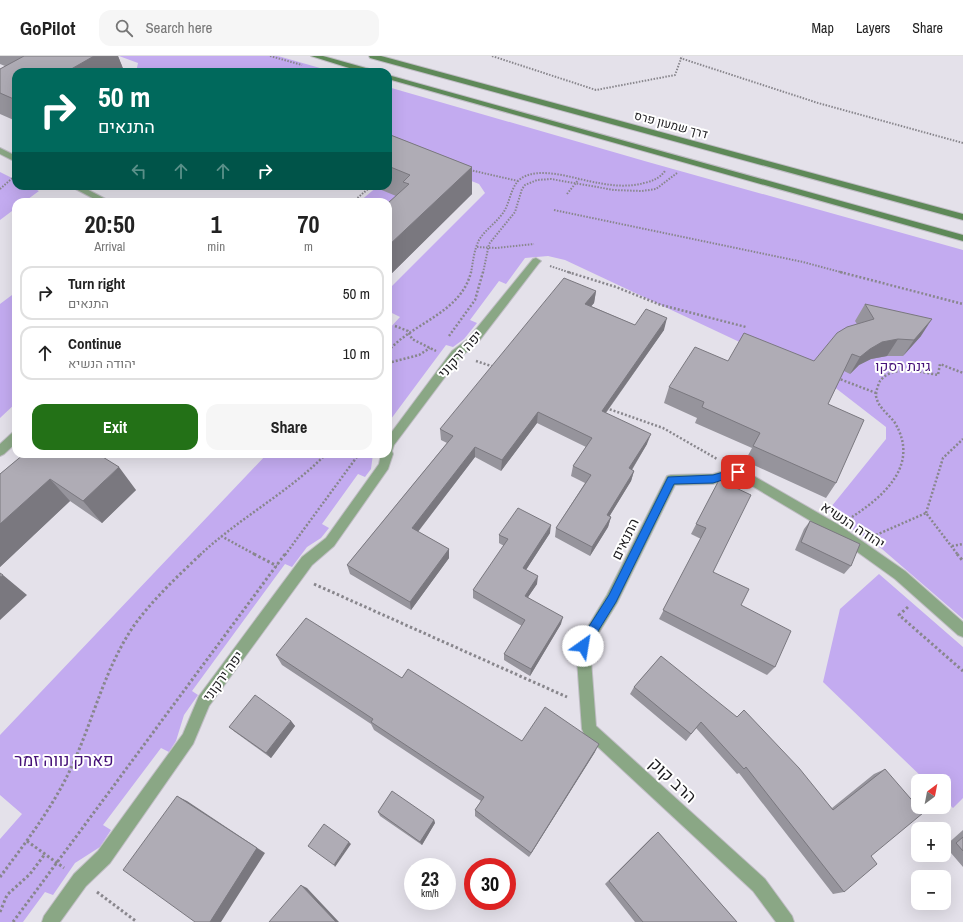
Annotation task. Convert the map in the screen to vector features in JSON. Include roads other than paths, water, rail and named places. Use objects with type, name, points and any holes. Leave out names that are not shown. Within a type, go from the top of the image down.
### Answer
[{"type":"street","points":[[315,56],[356,68]]},
{"type":"street","name":"דרך שמעון פרס","points":[[373,56],[963,216]]},
{"type":"street","points":[[392,78],[963,238]]},
{"type":"street","points":[[0,151],[12,157]]},
{"type":"street","points":[[82,190],[100,198]]},
{"type":"street","name":"יפה ירקוני","points":[[392,440],[456,354],[472,342],[536,262]]},
{"type":"street","points":[[0,451],[12,440]]},
{"type":"street","name":"יפה ירקוני","points":[[50,922],[80,880],[104,857],[184,746],[204,701],[307,561],[330,542],[384,466],[386,458]]},
{"type":"street","name":"התנאים","points":[[583,646],[612,599],[671,480],[713,479],[738,472]]},
{"type":"street","name":"יהודה הנשיא","points":[[738,472],[834,529],[900,575],[963,631]]},
{"type":"street","name":"הרב קוק","points":[[583,646],[589,729],[759,885],[786,922]]},
{"type":"park label","name":"גינת רסקו","points":[[903,366]]},
{"type":"park label","name":"פארק נווה זמר","points":[[64,760]]}]
